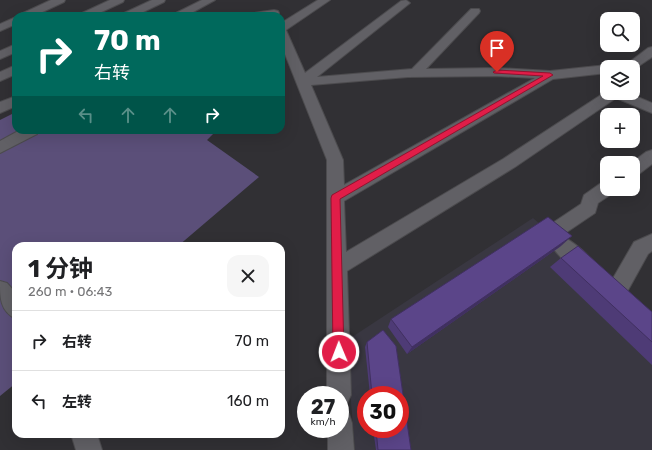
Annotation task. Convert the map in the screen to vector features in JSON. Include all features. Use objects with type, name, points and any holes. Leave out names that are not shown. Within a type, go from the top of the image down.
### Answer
[{"type":"street","points":[[34,12],[60,0]]},
{"type":"street","points":[[93,12],[119,0]]},
{"type":"street","points":[[134,12],[160,0]]},
{"type":"street","points":[[186,12],[210,0]]},
{"type":"street","points":[[268,0],[273,12]]},
{"type":"street","points":[[285,26],[325,0]]},
{"type":"street","points":[[302,82],[405,3]]},
{"type":"street","points":[[415,73],[475,11]]},
{"type":"street","points":[[0,28],[12,22]]},
{"type":"street","points":[[285,39],[335,160],[339,386]]},
{"type":"street","points":[[0,55],[12,50]]},
{"type":"street","points":[[640,60],[652,51]]},
{"type":"street","points":[[302,82],[415,73],[497,72],[550,75],[600,70]]},
{"type":"street","points":[[0,77],[12,71]]},
{"type":"street","points":[[335,198],[550,75]]},
{"type":"street","points":[[337,267],[509,163],[604,100]]},
{"type":"street","points":[[632,100],[652,108]]},
{"type":"street","points":[[0,108],[12,102]]},
{"type":"street","points":[[0,148],[25,134]]},
{"type":"street","points":[[640,165],[652,156]]},
{"type":"street","points":[[600,193],[590,200],[589,208],[557,237],[631,308]]},
{"type":"street","points":[[615,294],[641,248],[652,242]]},
{"type":"street","points":[[0,290],[12,304]]},
{"type":"street","points":[[85,438],[89,450]]},
{"type":"street","points":[[340,438],[340,450]]},
{"type":"shaded area","points":[[12,114],[12,134],[213,134],[207,140],[259,177],[183,242],[12,242],[12,386],[0,396],[0,120]]},
{"type":"shaded area","points":[[533,218],[652,322],[652,450],[355,450],[346,341]]},
{"type":"building","points":[[548,217],[572,236],[412,347],[391,319]]},
{"type":"building","points":[[578,246],[652,312],[652,342],[561,258]]},
{"type":"building","points":[[383,330],[396,346],[402,386],[371,386],[367,342]]},
{"type":"building","points":[[409,436],[411,450],[378,450],[377,438],[409,438]]},
{"type":"route","points":[[339,352],[335,198],[550,75],[497,72]]}]
